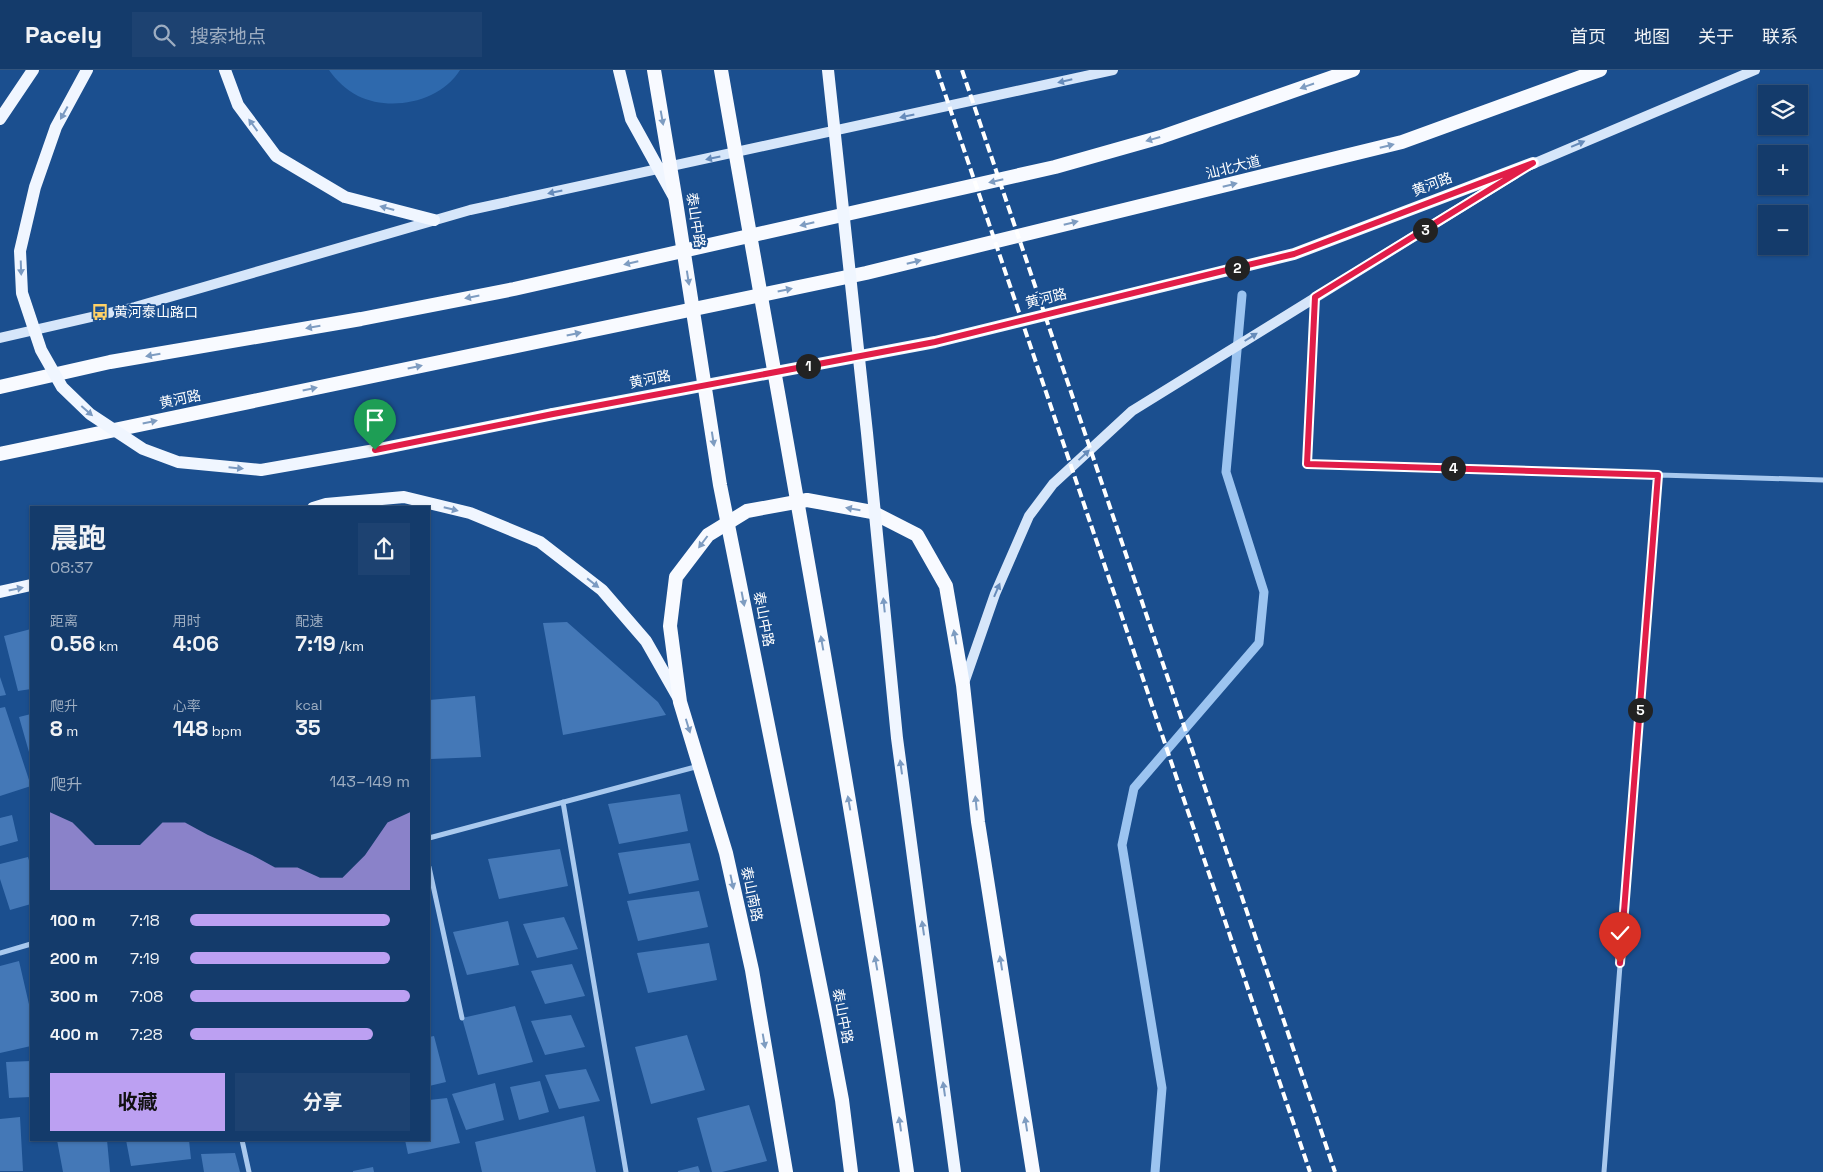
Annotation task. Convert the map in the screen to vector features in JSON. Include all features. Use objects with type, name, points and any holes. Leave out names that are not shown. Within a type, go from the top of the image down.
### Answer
[{"type":"highway","name":"泰山中路","points":[[654,70],[720,485],[827,1020],[842,1100],[851,1172]]},
{"type":"highway","points":[[721,70],[820,629],[884,1008],[907,1172]]},
{"type":"highway","points":[[0,387],[110,362],[361,319],[514,289],[854,214],[1055,167],[1152,140],[1353,70]]},
{"type":"highway","name":"汕北大道","points":[[368,377],[866,273],[1402,142],[1600,70]]},
{"type":"highway","name":"黄河路","points":[[0,454],[368,377]]},
{"type":"highway","name":"泰山南路","points":[[786,1172],[752,970],[726,853],[680,702],[670,626],[676,577],[708,535],[747,511],[807,500],[872,512],[917,535],[946,586],[963,685]]},
{"type":"highway","points":[[963,685],[978,822],[1033,1172]]},
{"type":"main road","points":[[0,120],[33,70]]},
{"type":"main road","name":"黄河路","points":[[88,70],[56,127],[35,187],[20,251],[22,293],[41,350],[62,387],[90,414],[143,448],[178,462],[261,470],[375,450],[553,414],[935,342],[1294,254],[1533,163]]},
{"type":"main road","points":[[225,70],[238,105],[276,156],[346,197],[434,220]]},
{"type":"main road","points":[[619,70],[631,119],[676,202]]},
{"type":"main road","points":[[828,70],[866,423],[897,738],[955,1172]]},
{"type":"main road","points":[[0,338],[135,306],[470,210],[1113,70]]},
{"type":"main road","points":[[963,685],[995,594],[1030,516],[1053,484],[1132,411],[1533,163],[1755,70]]},
{"type":"main road","points":[[320,506],[404,497],[470,513],[540,542],[602,590],[646,641],[680,702]]},
{"type":"main road","points":[[0,592],[30,585]]},
{"type":"street","points":[[1315,297],[1307,464],[1823,480]]},
{"type":"street","points":[[1604,1172],[1658,475]]},
{"type":"street","points":[[430,838],[700,766]]},
{"type":"street","points":[[564,802],[626,1172]]},
{"type":"street","points":[[430,871],[462,1018]]},
{"type":"street","points":[[0,952],[30,944]]},
{"type":"street","points":[[242,1141],[249,1172]]},
{"type":"shaded area","points":[[329,70],[460,70],[451,81],[428,97],[400,103],[385,103],[371,101],[349,91]]},
{"type":"building","points":[[567,622],[658,702],[666,715],[563,735],[543,623]]},
{"type":"building","points":[[30,629],[30,689],[18,691],[4,636]]},
{"type":"building","points":[[0,677],[6,695],[0,696]]},
{"type":"building","points":[[475,696],[481,757],[431,759],[430,700]]},
{"type":"building","points":[[5,707],[30,786],[0,796],[0,708]]},
{"type":"building","points":[[30,714],[30,756],[19,717]]},
{"type":"building","points":[[680,794],[688,831],[619,844],[608,804]]},
{"type":"building","points":[[12,815],[18,841],[0,846],[0,818]]},
{"type":"building","points":[[690,843],[699,880],[629,894],[618,853]]},
{"type":"building","points":[[560,849],[568,886],[499,899],[488,859]]},
{"type":"building","points":[[28,857],[30,864],[30,904],[10,910],[0,879],[0,864]]},
{"type":"building","points":[[699,891],[708,927],[638,941],[627,901]]},
{"type":"building","points":[[564,917],[578,949],[537,958],[523,924]]},
{"type":"building","points":[[508,921],[519,965],[467,975],[453,932]]},
{"type":"building","points":[[709,943],[717,980],[648,993],[637,953]]},
{"type":"building","points":[[19,961],[30,1009],[30,1046],[0,1053],[0,966]]},
{"type":"building","points":[[572,964],[585,996],[545,1004],[531,971]]},
{"type":"building","points":[[515,1006],[533,1062],[478,1075],[462,1018]]},
{"type":"building","points":[[571,1015],[585,1047],[545,1055],[531,1021]]},
{"type":"building","points":[[687,1035],[705,1090],[651,1104],[635,1047]]},
{"type":"building","points":[[434,1036],[446,1082],[430,1086],[430,1037]]},
{"type":"building","points":[[30,1061],[30,1097],[9,1098],[6,1062]]},
{"type":"building","points":[[586,1069],[600,1101],[559,1109],[545,1075]]},
{"type":"building","points":[[540,1081],[549,1112],[519,1120],[510,1087]]},
{"type":"building","points":[[495,1083],[504,1120],[466,1130],[452,1094]]},
{"type":"building","points":[[447,1098],[460,1143],[408,1154],[405,1141],[430,1141],[430,1100]]},
{"type":"building","points":[[749,1105],[767,1161],[722,1172],[712,1172],[697,1118]]},
{"type":"building","points":[[584,1116],[596,1172],[482,1172],[475,1142]]},
{"type":"building","points":[[20,1117],[23,1171],[0,1171],[0,1119]]},
{"type":"building","points":[[57,1141],[107,1141],[110,1172],[63,1172]]},
{"type":"building","points":[[126,1141],[189,1141],[191,1159],[131,1166]]},
{"type":"building","points":[[235,1153],[240,1172],[204,1172],[201,1154]]},
{"type":"building","points":[[698,1166],[700,1172],[678,1172],[678,1171]]},
{"type":"building","points":[[373,1167],[374,1172],[353,1172],[353,1171]]},
{"type":"waterway","points":[[1155,1172],[1162,1088],[1122,845],[1134,788],[1259,643],[1264,592],[1226,472],[1242,295]]},
{"type":"railway","points":[[937,70],[1310,1172]]},
{"type":"railway","points":[[962,70],[1335,1172]]},
{"type":"place","name":"黄河泰山路口","points":[[100,312]]},
{"type":"route","points":[[375,450],[553,414],[935,342],[1294,254],[1533,163],[1315,297],[1307,464],[1658,475],[1620,963]]}]
